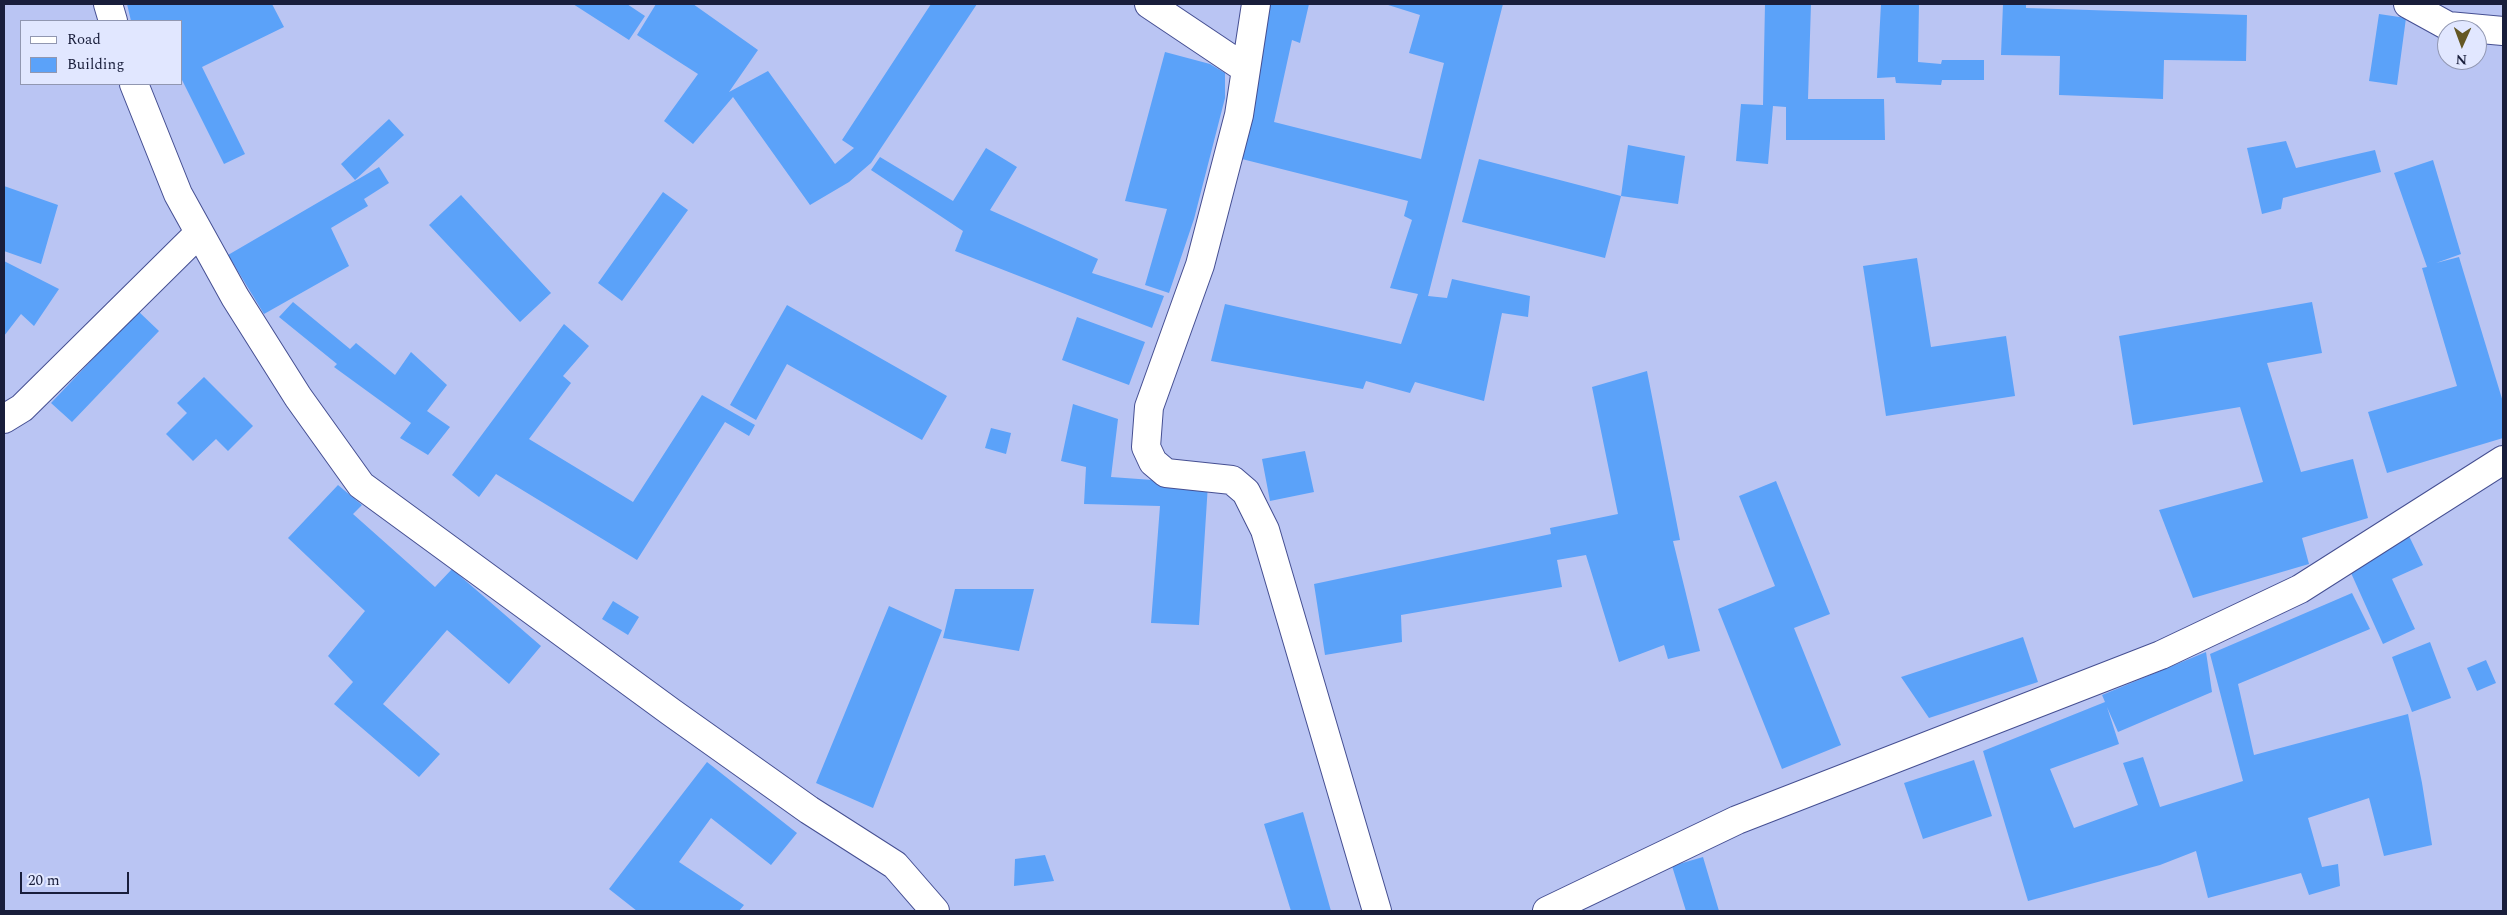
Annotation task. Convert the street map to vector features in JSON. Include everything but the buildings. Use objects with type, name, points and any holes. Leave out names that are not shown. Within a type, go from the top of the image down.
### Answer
[{"type":"street","points":[[108,4],[113,20]]},
{"type":"street","points":[[1149,4],[1246,69]]},
{"type":"street","points":[[1256,4],[1239,115],[1200,265],[1149,407],[1146,447],[1153,462],[1166,473],[1232,480],[1246,492],[1252,504],[1264,530],[1377,911]]},
{"type":"street","points":[[2408,4],[2448,26],[2503,31]]},
{"type":"street","points":[[134,85],[178,194],[199,233],[235,296],[298,397],[361,485],[671,712],[809,810],[895,865],[935,911]]},
{"type":"street","points":[[4,419],[22,408],[199,233]]},
{"type":"street","points":[[1547,911],[1737,820],[2161,655],[2291,594],[2503,460]]}]
